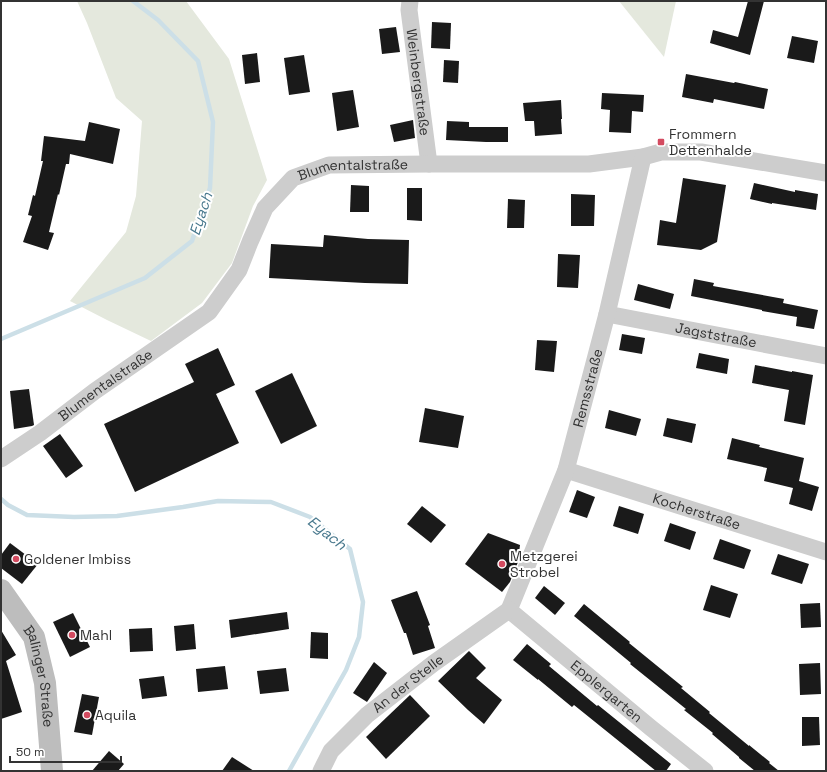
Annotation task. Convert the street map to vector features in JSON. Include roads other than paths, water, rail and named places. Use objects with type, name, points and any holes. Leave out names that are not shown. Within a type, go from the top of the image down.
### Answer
[{"type":"main road","name":"Balinger Straße","points":[[1,590],[34,637],[45,683],[52,771]]},
{"type":"street","name":"Weinbergstraße","points":[[410,1],[409,10],[429,164]]},
{"type":"street","name":"Blumentalstraße","points":[[1,459],[40,433],[95,391],[209,312],[239,270],[265,208],[293,178],[329,165],[589,164],[643,157],[661,152],[702,152],[826,173]]},
{"type":"street","name":"Remsstraße","points":[[509,610],[566,470],[606,314],[643,157]]},
{"type":"street","name":"Jagststraße","points":[[606,314],[826,356]]},
{"type":"street","name":"Kocherstraße","points":[[566,470],[826,552]]},
{"type":"street","name":"An der Stelle","points":[[321,771],[331,751],[367,715],[434,663],[509,610]]},
{"type":"street","name":"Epplergarten","points":[[509,610],[705,771]]},
{"type":"waterway","name":"Eyach","points":[[1,339],[145,278],[192,241],[210,188],[213,122],[198,61],[158,20],[133,1]]},
{"type":"waterway","name":"Eyach","points":[[1,499],[8,505],[27,515],[74,517],[117,516],[218,501],[271,502],[310,517],[350,549],[363,602],[359,637],[346,670],[289,771]]},
{"type":"place","name":"Frommern Dettenhalde","points":[[661,142]]},
{"type":"place","name":"Goldener Imbiss","points":[[16,559]]},
{"type":"place","name":"Metzgerei Strobel","points":[[502,564]]},
{"type":"place","name":"Mahl","points":[[72,635]]},
{"type":"place","name":"Aquila","points":[[87,715]]}]
